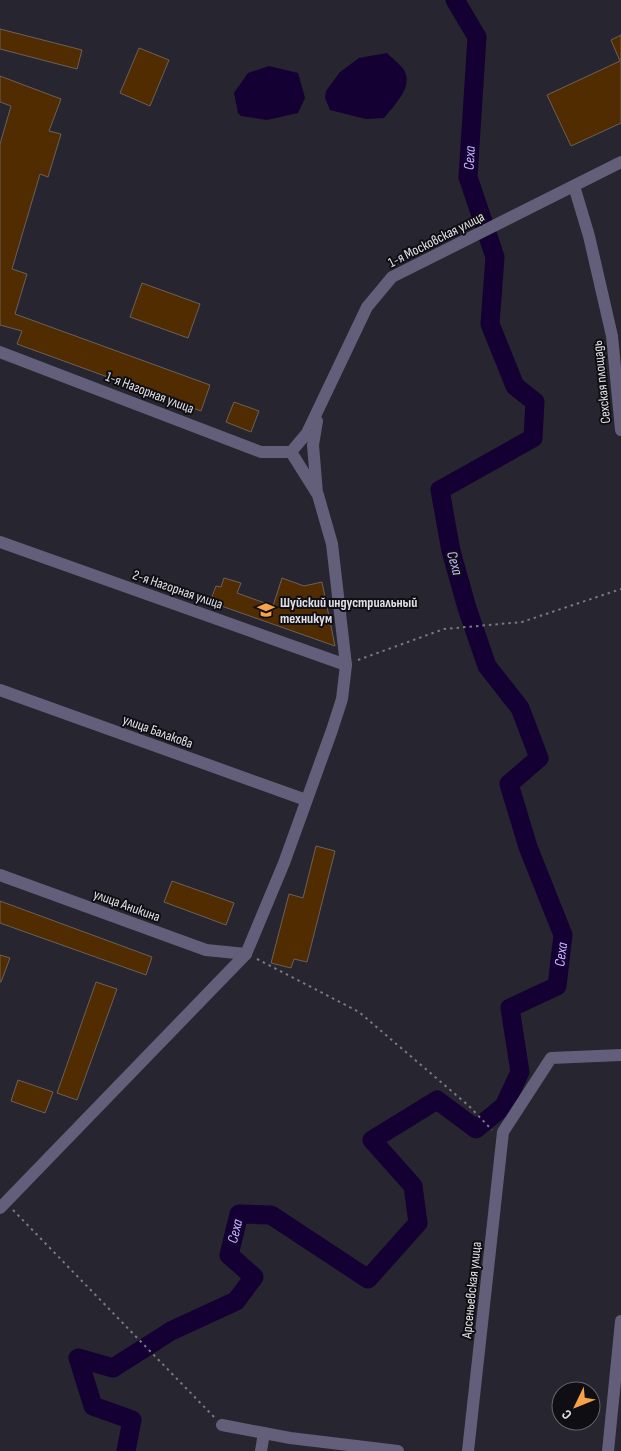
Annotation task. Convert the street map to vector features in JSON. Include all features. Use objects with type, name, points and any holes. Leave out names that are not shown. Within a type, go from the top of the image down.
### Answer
[{"type":"street","name":"1-я Московская улица","points":[[291,452],[307,433],[367,307],[392,276],[526,211],[621,162]]},
{"type":"street","name":"Сехская площадь","points":[[574,186],[590,236],[612,336],[621,430]]},
{"type":"street","name":"1-я Нагорная улица","points":[[0,352],[261,452],[291,452]]},
{"type":"street","points":[[3,1205],[246,954],[284,863],[342,699],[346,664],[332,544],[318,495],[313,446],[320,406]]},
{"type":"street","points":[[291,452],[318,495]]},
{"type":"street","name":"2-я Нагорная улица","points":[[0,542],[346,664]]},
{"type":"street","name":"улица Балакова","points":[[0,690],[306,800]]},
{"type":"street","name":"улица Аникина","points":[[0,874],[206,950],[246,954]]},
{"type":"street","points":[[497,1131],[551,1058],[621,1056]]},
{"type":"street","name":"Арсеньевская улица","points":[[468,1451],[497,1131]]},
{"type":"street","points":[[608,1451],[621,1321]]},
{"type":"street","points":[[222,1425],[264,1433],[398,1451]]},
{"type":"street","points":[[261,1451],[264,1433]]},
{"type":"path","points":[[346,664],[444,629],[522,622],[621,589]]},
{"type":"path","points":[[246,954],[360,1012],[497,1131]]},
{"type":"path","points":[[3,1205],[110,1310],[222,1425]]},
{"type":"shaded area","points":[[387,53],[404,70],[406,83],[405,89],[397,102],[384,118],[366,119],[330,110],[325,98],[326,91],[340,72],[359,58]]},
{"type":"shaded area","points":[[269,66],[298,73],[305,98],[298,113],[267,120],[241,116],[238,113],[234,93],[248,73]]},
{"type":"building","points":[[0,29],[82,50],[77,69],[0,49]]},
{"type":"building","points":[[621,35],[621,123],[571,146],[547,95],[620,61],[611,40]]},
{"type":"building","points":[[139,48],[169,60],[150,106],[120,93]]},
{"type":"building","points":[[0,76],[61,99],[49,131],[61,134],[48,177],[40,174],[12,269],[27,274],[15,314],[210,385],[201,411],[17,344],[22,331],[0,325],[0,144],[11,106],[0,102]]},
{"type":"building","points":[[142,283],[200,304],[188,338],[130,317]]},
{"type":"building","points":[[234,402],[259,411],[251,432],[226,422]]},
{"type":"building","name":"Шуйский индустриальный техникум","points":[[224,578],[241,583],[237,593],[273,606],[282,578],[304,586],[322,582],[335,646],[210,602],[216,586],[221,587]]},
{"type":"building","points":[[316,846],[335,851],[307,962],[294,959],[291,968],[271,963],[289,894],[303,898]]},
{"type":"building","points":[[172,881],[234,903],[226,925],[164,902]]},
{"type":"building","points":[[0,901],[152,957],[146,975],[0,923]]},
{"type":"building","points":[[0,955],[10,958],[1,982],[0,982]]},
{"type":"building","points":[[96,982],[117,989],[77,1100],[57,1093]]},
{"type":"building","points":[[18,1080],[53,1092],[45,1113],[11,1101]]},
{"type":"waterway","name":"Сеха","points":[[126,1451],[132,1420],[93,1406],[78,1358],[113,1368],[171,1331],[236,1301],[254,1277],[229,1255],[239,1214],[271,1215],[368,1279],[418,1223],[413,1186],[372,1140],[437,1100],[476,1129],[504,1106],[520,1072],[510,1008],[557,986],[563,935],[528,847],[509,784],[539,758],[520,708],[487,666],[467,608],[451,551],[440,490],[533,438],[535,402],[515,386],[490,324],[495,257],[468,177],[477,37],[455,0]]},
{"type":"place","name":"Шуйский индустриальный техникум","points":[[266,610]]}]
